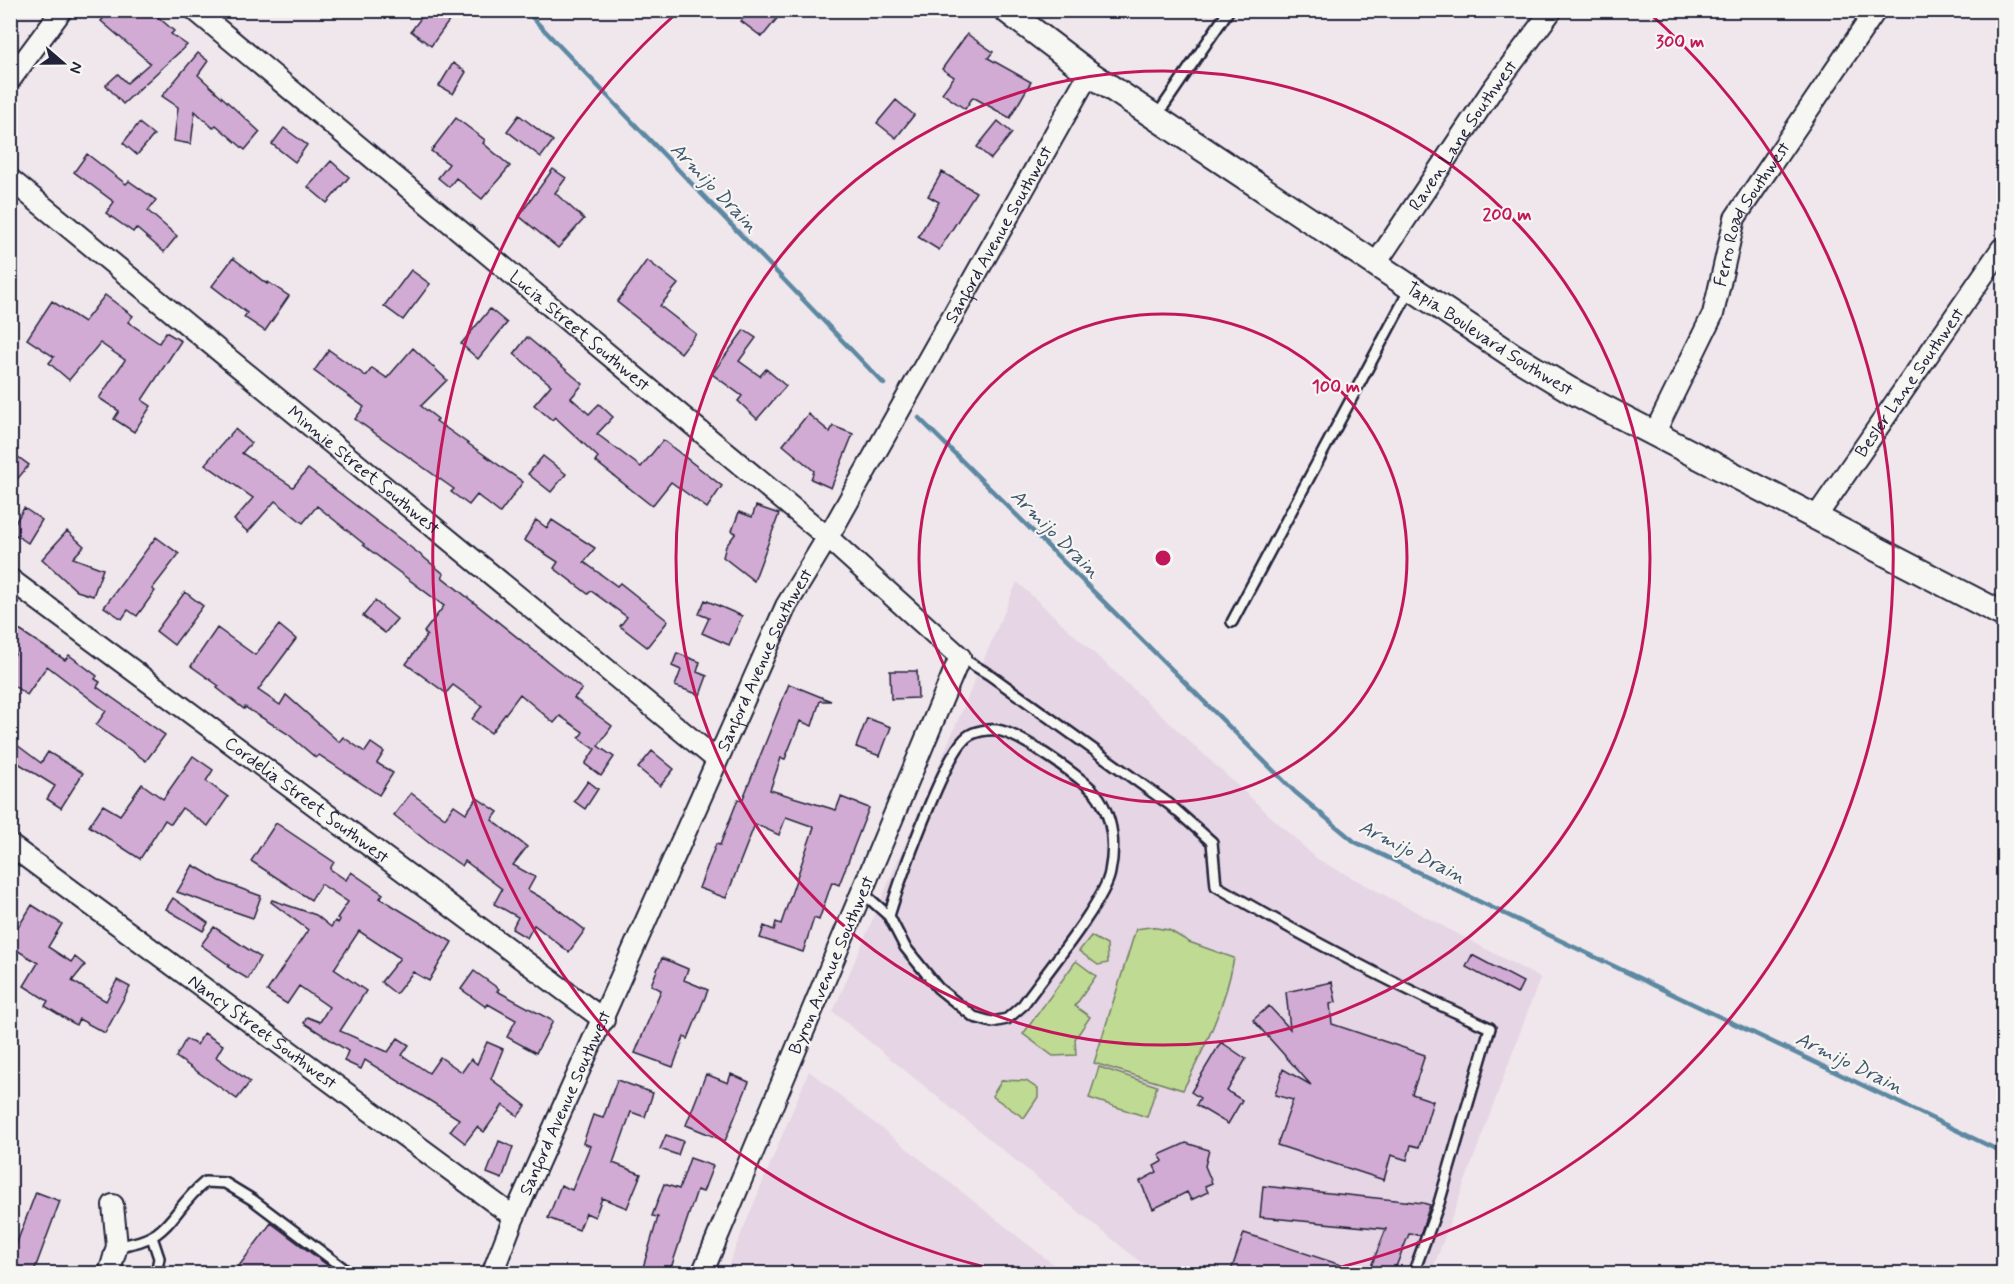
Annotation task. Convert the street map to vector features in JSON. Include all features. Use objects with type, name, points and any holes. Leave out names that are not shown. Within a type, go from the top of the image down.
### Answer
[{"type":"street","points":[[10,80],[62,10]]},
{"type":"street","name":"Lucia Street Southwest","points":[[195,10],[826,536],[960,657]]},
{"type":"street","name":"Tapia Boulevard Southwest","points":[[1006,10],[1089,73],[1377,262],[1522,361],[1570,390],[1655,432],[2004,615]]},
{"type":"street","name":"Raven Lane Southwest","points":[[1377,262],[1492,90],[1552,10]]},
{"type":"street","name":"Ferro Road Southwest","points":[[1655,432],[1713,314],[1735,218],[1876,10]]},
{"type":"street","name":"Sanford Avenue Southwest","points":[[492,1274],[514,1217],[604,1020],[786,606],[1089,73]]},
{"type":"street","name":"Minnie Street Southwest","points":[[10,179],[717,760]]},
{"type":"street","name":"Besler Lane Southwest","points":[[1816,517],[2002,248]]},
{"type":"street","name":"Cordelia Street Southwest","points":[[10,579],[604,1020]]},
{"type":"street","name":"Byron Avenue Southwest","points":[[702,1274],[960,657]]},
{"type":"street","name":"Nancy Street Southwest","points":[[10,845],[514,1217]]},
{"type":"street","points":[[109,1274],[117,1246],[113,1205]]},
{"type":"lane","points":[[1156,117],[1229,10]]},
{"type":"lane","points":[[1232,622],[1412,286]]},
{"type":"lane","points":[[960,657],[990,675],[1169,804],[1212,842],[1216,886],[1310,941],[1420,997],[1490,1028],[1439,1203],[1413,1274]]},
{"type":"lane","points":[[862,892],[889,916],[906,947],[938,988],[974,1017],[992,1022],[1007,1019],[1023,1005],[1099,898],[1110,875],[1112,852],[1110,819],[1098,796],[1083,780],[1017,737],[998,730],[981,731],[968,736],[952,755],[897,888],[889,916]]},
{"type":"lane","points":[[117,1246],[143,1243],[163,1230],[193,1192],[205,1182],[225,1183],[253,1200],[351,1274]]},
{"type":"lane","points":[[152,1237],[159,1257],[156,1274]]},
{"type":"shaded area","points":[[1017,582],[1317,859],[1540,978],[1431,1274],[1154,1273],[833,1012]]},
{"type":"shaded area","points":[[809,1071],[1064,1273],[725,1273]]},
{"type":"green space","points":[[1150,927],[1169,930],[1189,942],[1234,958],[1220,1009],[1183,1090],[1094,1063],[1136,929]]},
{"type":"green space","points":[[1091,936],[1107,945],[1108,963],[1098,965],[1079,951]]},
{"type":"green space","points":[[1076,961],[1096,976],[1075,1006],[1090,1017],[1075,1039],[1076,1055],[1053,1056],[1023,1034]]},
{"type":"green space","points":[[1099,1067],[1157,1086],[1147,1117],[1089,1098]]},
{"type":"green space","points":[[1002,1080],[1026,1081],[1038,1089],[1038,1097],[1024,1118],[992,1096]]},
{"type":"building","points":[[111,10],[150,10],[174,31],[171,34],[187,45],[123,104],[106,85],[118,74],[127,83],[150,63],[101,21]]},
{"type":"building","points":[[427,10],[457,10],[431,46],[411,31]]},
{"type":"building","points":[[750,10],[784,10],[762,37],[741,21]]},
{"type":"building","points":[[967,34],[993,52],[988,58],[1031,82],[1010,118],[973,97],[965,109],[942,93],[954,77],[942,69]]},
{"type":"building","points":[[198,53],[208,61],[198,75],[260,132],[245,150],[216,125],[213,128],[195,111],[191,144],[174,141],[178,107],[162,96]]},
{"type":"building","points":[[453,63],[466,72],[453,94],[439,86]]},
{"type":"building","points":[[896,100],[914,115],[896,138],[877,123]]},
{"type":"building","points":[[519,115],[553,141],[541,157],[507,131]]},
{"type":"building","points":[[456,118],[485,140],[483,143],[510,166],[482,199],[456,178],[449,187],[438,178],[449,164],[431,151]]},
{"type":"building","points":[[998,121],[1012,133],[991,159],[977,147]]},
{"type":"building","points":[[139,123],[154,135],[137,155],[123,143]]},
{"type":"building","points":[[284,128],[307,145],[295,162],[272,144]]},
{"type":"building","points":[[87,154],[126,184],[129,181],[156,200],[148,211],[177,236],[164,252],[136,228],[133,232],[106,213],[114,202],[74,172]]},
{"type":"building","points":[[331,161],[349,177],[327,203],[308,187]]},
{"type":"building","points":[[553,169],[566,178],[555,193],[584,219],[558,248],[519,216]]},
{"type":"building","points":[[942,172],[976,192],[939,250],[918,237],[939,202],[928,196]]},
{"type":"building","points":[[233,258],[267,284],[268,282],[289,296],[265,331],[244,317],[247,313],[212,286]]},
{"type":"building","points":[[647,260],[678,284],[660,306],[696,334],[681,353],[617,302]]},
{"type":"building","points":[[411,270],[430,284],[403,320],[384,306]]},
{"type":"building","points":[[105,295],[133,316],[128,322],[159,343],[166,332],[181,341],[142,400],[151,406],[134,432],[114,419],[119,411],[99,398],[125,360],[100,343],[69,380],[49,363],[54,357],[27,339],[52,301],[84,322]]},
{"type":"building","points":[[490,309],[507,323],[478,359],[461,344]]},
{"type":"building","points":[[744,330],[756,338],[739,361],[760,376],[766,369],[786,386],[757,419],[738,401],[742,396],[712,374]]},
{"type":"building","points":[[527,337],[583,384],[571,398],[589,414],[599,404],[613,417],[597,434],[641,467],[663,440],[722,486],[707,508],[671,482],[652,506],[595,461],[598,457],[555,417],[552,420],[534,405],[551,385],[514,354]]},
{"type":"building","points":[[413,348],[447,380],[421,406],[438,419],[436,421],[523,482],[500,513],[477,495],[469,505],[451,492],[454,489],[355,419],[364,407],[314,371],[329,350],[366,376],[372,368],[387,378]]},
{"type":"building","points":[[808,414],[830,432],[833,426],[853,434],[831,488],[811,479],[814,471],[783,445]]},
{"type":"building","points":[[235,429],[251,443],[242,453],[293,487],[308,469],[422,556],[444,574],[442,577],[582,689],[574,698],[612,726],[598,746],[614,757],[601,776],[585,764],[595,749],[579,738],[583,732],[560,716],[554,723],[520,694],[491,733],[472,719],[482,706],[453,685],[446,693],[406,664],[427,635],[424,632],[444,606],[363,545],[317,506],[303,523],[275,501],[248,532],[234,520],[253,498],[205,464]]},
{"type":"building","points":[[10,451],[29,465],[10,488]]},
{"type":"building","points":[[543,456],[566,474],[551,492],[528,474]]},
{"type":"building","points":[[756,506],[779,514],[754,581],[723,557],[726,546],[736,533],[732,531],[739,512],[752,517]]},
{"type":"building","points":[[24,508],[42,520],[28,543],[10,531]]},
{"type":"building","points":[[536,520],[547,528],[552,520],[595,548],[584,562],[617,586],[620,583],[668,621],[647,647],[620,626],[627,617],[591,591],[588,594],[554,568],[558,562],[524,540]]},
{"type":"building","points":[[67,531],[84,546],[73,558],[103,569],[93,596],[77,591],[42,559]]},
{"type":"building","points":[[156,537],[179,554],[152,589],[155,591],[137,616],[128,610],[122,619],[104,607]]},
{"type":"building","points":[[185,592],[203,606],[174,645],[156,631]]},
{"type":"building","points":[[705,600],[742,616],[729,645],[702,633],[709,618],[699,614]]},
{"type":"building","points":[[375,601],[397,619],[385,633],[363,616]]},
{"type":"building","points":[[10,624],[65,660],[69,655],[97,676],[95,679],[100,682],[97,687],[165,735],[146,761],[96,725],[106,711],[47,666],[27,695],[10,683],[10,661],[15,654],[10,650]]},
{"type":"building","points":[[279,625],[296,639],[258,690],[280,705],[286,695],[339,742],[343,737],[365,752],[371,743],[384,752],[377,763],[393,773],[379,795],[319,755],[316,758],[288,734],[245,707],[244,709],[217,688],[219,686],[191,666],[217,628],[255,655]]},
{"type":"building","points":[[677,653],[700,662],[697,672],[707,676],[700,695],[675,686],[681,670],[672,666]]},
{"type":"building","points":[[890,671],[917,671],[918,698],[891,699]]},
{"type":"building","points":[[789,684],[831,701],[820,701],[812,726],[800,721],[785,759],[781,758],[770,790],[836,810],[841,797],[869,808],[839,885],[832,882],[819,920],[814,918],[803,952],[760,938],[764,926],[774,930],[776,922],[781,924],[814,827],[786,817],[779,835],[755,824],[726,898],[699,888],[716,844],[720,845],[738,799],[742,801]]},
{"type":"building","points":[[867,718],[891,727],[880,756],[856,747]]},
{"type":"building","points":[[17,745],[41,763],[48,752],[83,773],[61,808],[47,799],[55,786],[10,758]]},
{"type":"building","points":[[652,751],[674,769],[660,786],[638,768]]},
{"type":"building","points":[[193,756],[213,770],[206,781],[228,797],[208,826],[182,808],[171,824],[165,820],[140,859],[89,826],[103,805],[120,815],[142,784],[163,799]]},
{"type":"building","points":[[588,781],[598,789],[585,809],[574,801]]},
{"type":"building","points":[[411,793],[445,818],[454,805],[466,813],[477,798],[498,812],[492,820],[527,847],[513,865],[535,877],[528,890],[547,901],[585,930],[569,952],[534,925],[527,938],[512,929],[518,917],[494,904],[502,889],[465,861],[462,866],[394,815]]},
{"type":"building","points":[[276,823],[334,862],[330,869],[346,880],[351,872],[383,894],[380,898],[452,942],[429,981],[413,972],[396,994],[381,982],[400,958],[359,931],[334,969],[366,991],[340,1031],[388,1052],[398,1038],[409,1045],[402,1055],[429,1073],[440,1057],[462,1072],[471,1059],[477,1064],[487,1042],[503,1049],[491,1079],[526,1106],[518,1116],[503,1105],[484,1132],[477,1127],[465,1143],[450,1131],[459,1119],[365,1060],[361,1069],[344,1061],[348,1051],[304,1023],[307,1017],[320,1022],[329,1007],[299,986],[287,1004],[267,991],[308,930],[271,902],[272,900],[316,915],[331,927],[335,921],[338,923],[340,920],[337,918],[348,902],[321,884],[311,900],[251,861]]},
{"type":"building","points":[[193,865],[220,881],[261,896],[253,918],[177,892]]},
{"type":"building","points":[[173,898],[208,923],[203,931],[166,909]]},
{"type":"building","points":[[32,905],[62,924],[48,947],[71,962],[75,957],[85,965],[72,981],[106,1001],[117,980],[130,987],[105,1033],[79,1019],[76,1025],[45,1006],[48,1001],[24,986],[38,963],[10,946],[10,940]]},
{"type":"building","points":[[214,927],[260,957],[248,979],[228,967],[229,965],[201,945]]},
{"type":"building","points":[[1472,955],[1523,982],[1517,994],[1466,967]]},
{"type":"building","points":[[662,958],[688,969],[684,980],[708,990],[688,1039],[684,1037],[673,1067],[635,1053],[661,990],[651,985]]},
{"type":"building","points":[[474,971],[499,989],[497,991],[553,1021],[536,1053],[507,1037],[516,1020],[488,1004],[486,1007],[461,989]]},
{"type":"building","points":[[1332,982],[1336,1002],[1330,1004],[1332,1024],[1425,1055],[1412,1094],[1433,1101],[1419,1147],[1411,1145],[1407,1160],[1391,1155],[1384,1180],[1277,1145],[1293,1100],[1275,1095],[1283,1069],[1311,1085],[1253,1020],[1269,1006],[1290,1029],[1286,992]]},
{"type":"building","points":[[204,1033],[223,1045],[216,1057],[250,1082],[237,1099],[176,1057],[186,1039],[197,1045]]},
{"type":"building","points":[[1221,1042],[1246,1059],[1227,1091],[1242,1100],[1228,1124],[1196,1105],[1200,1098],[1191,1092]]},
{"type":"building","points":[[706,1074],[728,1083],[731,1074],[749,1082],[725,1141],[686,1125]]},
{"type":"building","points":[[617,1080],[653,1093],[645,1117],[631,1112],[613,1163],[641,1174],[627,1208],[602,1198],[595,1217],[586,1213],[579,1230],[548,1218],[561,1185],[572,1190],[590,1146],[583,1143],[593,1115],[603,1118]]},
{"type":"building","points":[[666,1135],[683,1141],[678,1155],[660,1149]]},
{"type":"building","points":[[499,1141],[513,1147],[502,1179],[487,1173]]},
{"type":"building","points":[[1186,1143],[1209,1150],[1205,1166],[1212,1183],[1205,1186],[1208,1192],[1191,1200],[1187,1192],[1153,1209],[1140,1181],[1157,1172],[1154,1166],[1163,1161],[1159,1155]]},
{"type":"building","points":[[690,1158],[713,1166],[703,1192],[697,1190],[669,1274],[641,1274],[658,1217],[652,1216],[664,1184],[679,1189]]},
{"type":"building","points":[[1263,1186],[1430,1205],[1420,1235],[1409,1234],[1393,1274],[1368,1274],[1386,1229],[1260,1217]]},
{"type":"building","points":[[36,1192],[60,1201],[33,1274],[10,1274],[10,1261]]},
{"type":"building","points":[[271,1223],[339,1274],[233,1274]]},
{"type":"building","points":[[1244,1233],[1359,1271],[1359,1274],[1230,1274]]},
{"type":"waterway","name":"Armijo Drain","points":[[525,10],[884,384]]},
{"type":"waterway","name":"Armijo Drain","points":[[919,418],[1295,792],[1355,842],[2004,1153]]}]
